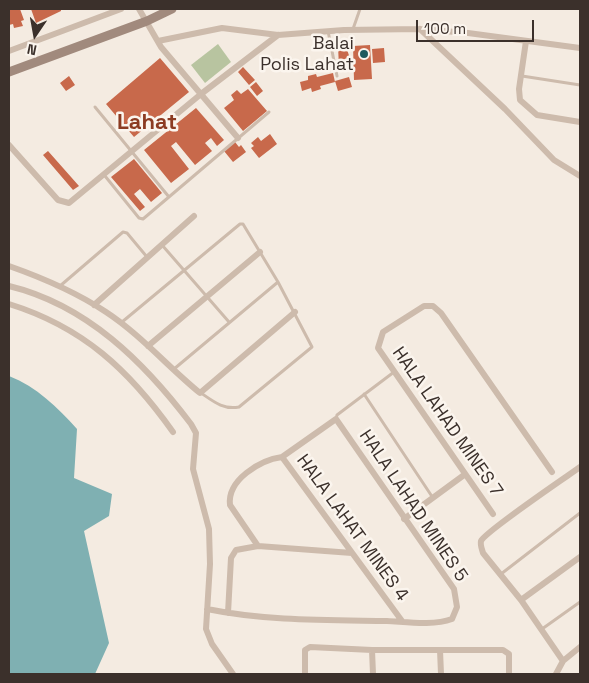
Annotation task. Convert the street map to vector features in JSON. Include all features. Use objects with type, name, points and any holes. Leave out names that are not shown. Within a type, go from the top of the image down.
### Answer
[{"type":"main road","points":[[9,72],[172,9]]},
{"type":"street","points":[[9,51],[121,9]]},
{"type":"street","points":[[139,9],[158,41],[238,138]]},
{"type":"street","points":[[158,41],[222,28],[278,35],[352,29],[420,29],[468,33],[580,48]]},
{"type":"street","points":[[420,29],[505,109],[554,160],[580,176]]},
{"type":"street","points":[[9,145],[62,203],[69,204],[105,176],[201,94],[278,35]]},
{"type":"street","points":[[526,41],[520,100],[537,115],[580,122]]},
{"type":"street","points":[[94,305],[194,216]]},
{"type":"street","points":[[148,346],[260,252]]},
{"type":"street","points":[[9,266],[60,286],[94,305],[121,323],[200,392],[295,312]]},
{"type":"street","points":[[9,286],[59,304],[104,331],[133,356],[191,424],[196,433],[194,469],[209,529],[206,629],[212,644],[233,674]]},
{"type":"street","points":[[9,304],[40,316],[97,349],[129,376],[173,432]]},
{"type":"street","name":"HALA LAHAD MINES 7","points":[[493,514],[464,475],[378,348],[383,332],[424,306],[433,306],[441,313],[552,472]]},
{"type":"street","name":"HALA LAHAT MINES 4","points":[[336,419],[282,457],[402,621]]},
{"type":"street","name":"HALA LAHAD MINES 5","points":[[336,419],[454,590],[456,599],[455,613],[452,618],[445,621],[402,621]]},
{"type":"street","points":[[258,546],[230,505],[229,497],[234,487],[248,472],[268,459],[282,457]]},
{"type":"street","points":[[563,662],[521,600],[483,553],[482,540],[580,467]]},
{"type":"street","points":[[404,519],[464,475]]},
{"type":"street","points":[[228,613],[232,554],[245,547],[258,546],[352,553]]},
{"type":"street","points":[[521,600],[580,557]]},
{"type":"street","points":[[207,609],[228,613],[402,621]]},
{"type":"street","points":[[305,674],[305,650],[310,646],[372,650],[503,650],[509,654],[509,674]]},
{"type":"street","points":[[556,674],[563,662],[580,647]]},
{"type":"street","points":[[372,650],[372,674]]},
{"type":"street","points":[[440,650],[440,674]]},
{"type":"lane","points":[[352,29],[360,9]]},
{"type":"lane","points":[[328,31],[337,76]]},
{"type":"lane","points":[[521,76],[580,85]]},
{"type":"lane","points":[[95,107],[169,197]]},
{"type":"lane","points":[[105,176],[141,220],[269,112]]},
{"type":"lane","points":[[121,323],[242,223],[295,312],[312,347],[240,407],[230,409],[219,405],[200,392]]},
{"type":"lane","points":[[60,286],[123,232],[127,233],[147,257]]},
{"type":"lane","points":[[162,244],[183,271],[229,322]]},
{"type":"lane","points":[[174,369],[278,282]]},
{"type":"lane","points":[[336,419],[337,415],[394,372]]},
{"type":"lane","points":[[364,394],[433,498]]},
{"type":"lane","points":[[501,574],[580,512]]},
{"type":"lane","points":[[542,630],[580,602]]},
{"type":"green space","points":[[218,44],[231,62],[205,83],[191,65]]},
{"type":"water","points":[[9,376],[29,386],[46,398],[77,429],[74,478],[112,494],[109,516],[84,531],[109,643],[95,674],[9,674]]},
{"type":"building","points":[[9,9],[20,9],[24,20],[21,21],[23,26],[14,28],[13,24],[9,25]]},
{"type":"building","points":[[31,9],[61,9],[61,11],[36,23]]},
{"type":"building","points":[[345,43],[352,65],[339,67],[338,46]]},
{"type":"building","points":[[370,45],[372,79],[354,80],[353,46]]},
{"type":"building","points":[[384,48],[385,62],[373,63],[372,49]]},
{"type":"building","points":[[160,58],[189,92],[134,137],[106,104]]},
{"type":"building","points":[[243,67],[255,80],[249,85],[238,72]]},
{"type":"building","points":[[333,73],[335,82],[320,86],[321,89],[312,92],[311,88],[302,91],[300,82],[308,80],[308,76],[316,74],[317,77]]},
{"type":"building","points":[[69,76],[75,85],[66,91],[60,83]]},
{"type":"building","points":[[349,77],[352,87],[338,91],[335,81]]},
{"type":"building","points":[[256,82],[263,91],[257,96],[250,87]]},
{"type":"building","points":[[248,89],[267,111],[243,131],[224,108],[234,100],[231,95],[237,90],[241,94]]},
{"type":"building","points":[[196,108],[224,140],[217,146],[211,138],[205,143],[212,151],[195,165],[176,142],[171,146],[189,169],[171,183],[144,150]]},
{"type":"building","points":[[270,134],[277,144],[259,158],[251,148],[254,146],[251,143],[258,137],[261,141]]},
{"type":"building","points":[[235,142],[239,147],[241,145],[246,152],[233,162],[224,151]]},
{"type":"building","points":[[48,151],[79,186],[73,190],[43,155]]},
{"type":"building","points":[[134,159],[162,193],[151,202],[140,189],[134,194],[145,207],[140,211],[111,177]]},
{"type":"place","name":"Balai Polis Lahat","points":[[364,54]]},
{"type":"district","name":"Lahat","points":[[147,123]]}]
